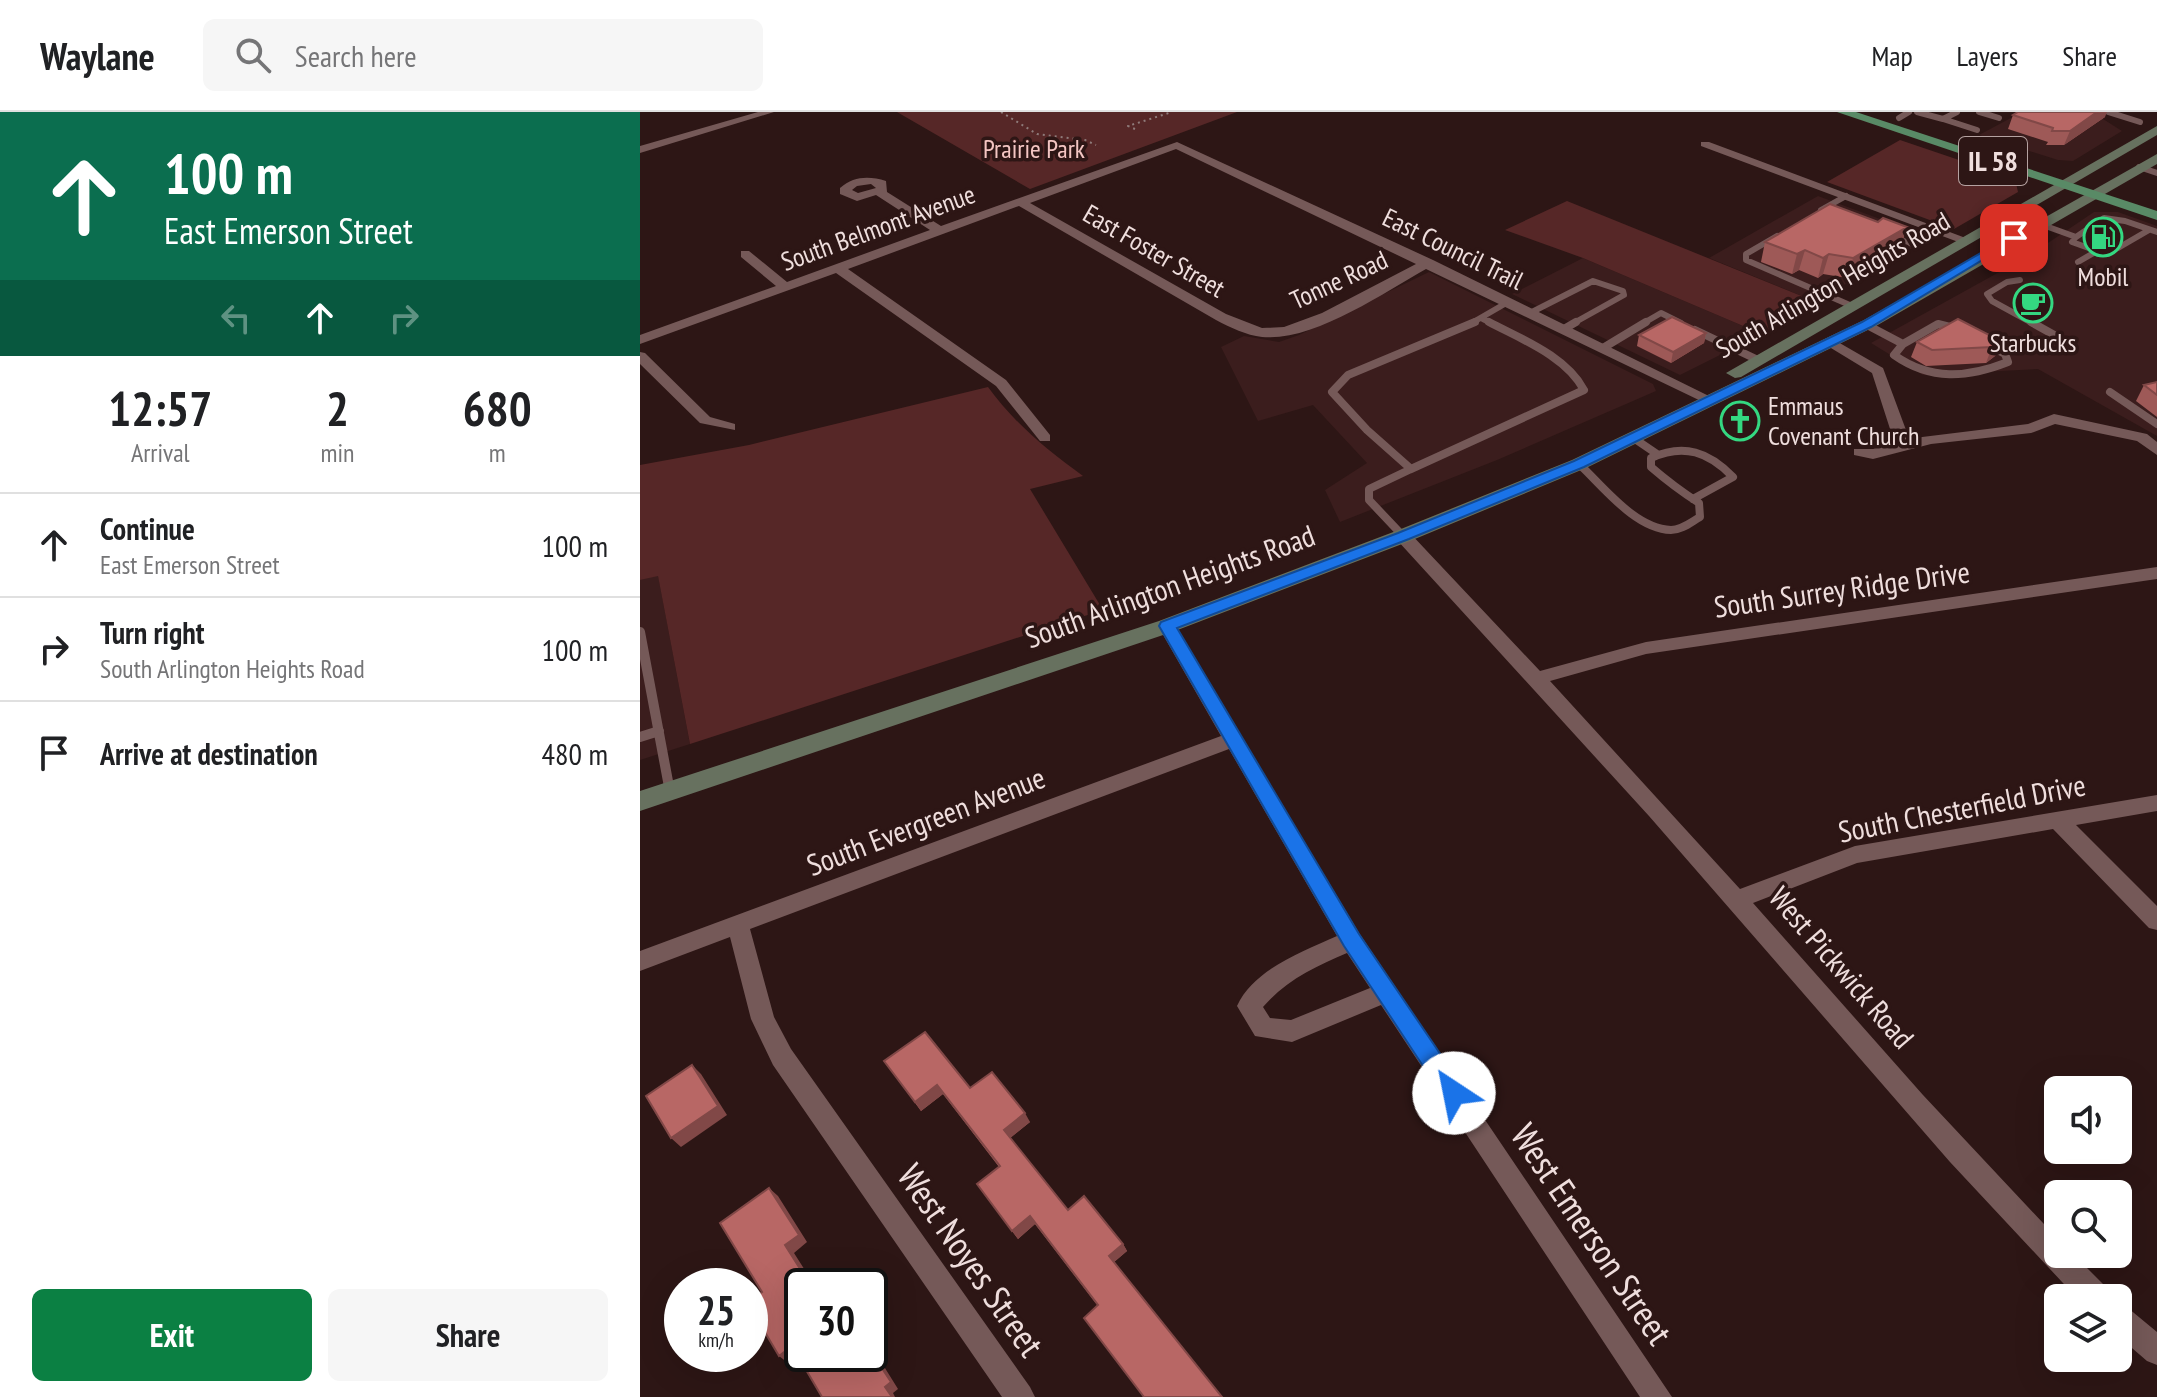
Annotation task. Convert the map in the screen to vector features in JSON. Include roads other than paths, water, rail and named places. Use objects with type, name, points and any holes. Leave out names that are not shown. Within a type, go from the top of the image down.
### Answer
[{"type":"main road","name":"IL 58","points":[[1843,112],[2092,194],[2154,226]]},
{"type":"main road","name":"IL 58","points":[[1880,112],[1904,115],[2157,202]]},
{"type":"main road","name":"South Arlington Heights Road","points":[[1708,399],[1725,379],[2157,130]]},
{"type":"main road","name":"South Arlington Heights Road","points":[[640,801],[1167,626],[1403,536],[1579,464],[1708,399],[1737,390],[1867,325],[2157,158]]},
{"type":"street","points":[[640,150],[769,112]]},
{"type":"street","points":[[1705,144],[1965,240]]},
{"type":"street","name":"South Belmont Avenue","points":[[640,340],[1177,145]]},
{"type":"street","name":"East Council Trail","points":[[1177,145],[1708,399]]},
{"type":"street","points":[[879,192],[940,231]]},
{"type":"street","name":"East Foster Street","points":[[1020,202],[1221,317],[1252,331],[1268,333]]},
{"type":"street","points":[[745,254],[786,288]]},
{"type":"street","name":"Tonne Road","points":[[1268,333],[1313,322],[1428,263]]},
{"type":"street","points":[[839,269],[1001,383],[1045,438]]},
{"type":"street","points":[[1831,342],[1878,371],[1899,432],[1910,443]]},
{"type":"street","points":[[640,356],[705,420],[730,427]]},
{"type":"street","points":[[1860,452],[1873,454],[1910,443],[2031,428],[2054,419],[2142,437],[2157,450]]},
{"type":"street","name":"West Pickwick Road","points":[[1403,536],[1538,678],[1973,1170],[2083,1284]]},
{"type":"street","name":"South Surrey Ridge Drive","points":[[1538,678],[1646,648],[2157,573]]},
{"type":"street","name":"West Emerson Street","points":[[1167,626],[1351,940],[1657,1397]]},
{"type":"street","name":"South Evergreen Avenue","points":[[640,961],[1233,739]]},
{"type":"street","name":"South Chesterfield Drive","points":[[1737,900],[1855,855],[2157,803]]},
{"type":"street","points":[[2057,820],[2157,921]]},
{"type":"street","name":"West Noyes Street","points":[[738,925],[763,1019],[776,1044],[1020,1397]]},
{"type":"street","points":[[1351,940],[1282,972],[1263,987],[1249,1006],[1263,1028],[1292,1031],[1386,992]]},
{"type":"street","points":[[2132,1330],[2157,1351]]},
{"type":"lane","points":[[1917,112],[1977,130]]},
{"type":"lane","points":[[1943,119],[1957,112]]},
{"type":"lane","points":[[1979,112],[1999,118]]},
{"type":"lane","points":[[2108,112],[2140,122]]},
{"type":"lane","points":[[2139,167],[2157,173]]},
{"type":"lane","points":[[1833,216],[1816,213],[1846,196]]},
{"type":"lane","points":[[2104,218],[2154,226],[2112,252],[2097,251],[2072,242],[2104,218]]},
{"type":"lane","points":[[2040,224],[2076,237]]},
{"type":"lane","points":[[1786,231],[1746,254],[1746,260],[1852,306]]},
{"type":"lane","points":[[1888,235],[1915,245]]},
{"type":"lane","points":[[2078,262],[2097,251]]},
{"type":"lane","points":[[2020,280],[2007,282],[1987,294],[1992,301],[2065,341]]},
{"type":"lane","points":[[1530,313],[1593,281],[1623,291],[1624,295],[1564,329]]},
{"type":"lane","points":[[1411,469],[1367,430],[1332,392],[1348,375],[1483,319],[1508,302]]},
{"type":"lane","points":[[1603,348],[1661,313],[1758,360]]},
{"type":"lane","points":[[1403,536],[1369,500],[1369,489],[1584,390],[1582,381],[1554,360],[1483,319]]},
{"type":"lane","points":[[1965,333],[1952,326],[1938,324],[1903,344],[1894,355],[1924,373],[1990,370],[2008,362],[2005,354],[1979,340]]},
{"type":"lane","points":[[1867,325],[1903,344]]},
{"type":"lane","points":[[2110,392],[2157,424]]},
{"type":"lane","points":[[1632,437],[1657,454]]},
{"type":"lane","points":[[1579,464],[1638,516],[1657,528],[1675,530],[1700,517],[1699,503],[1693,499],[1651,467],[1651,458],[1657,454],[1691,448],[1723,466],[1733,477],[1693,499]]},
{"type":"lane","points":[[640,632],[646,692],[659,731],[670,792]]},
{"type":"lane","points":[[640,737],[659,731]]},
{"type":"place","name":"Mobil","points":[[2103,237]]},
{"type":"place","name":"Starbucks","points":[[2033,303]]},
{"type":"place","name":"Emmaus Covenant Church","points":[[1740,421]]},
{"type":"park label","name":"Prairie Park","points":[[1034,149]]}]
